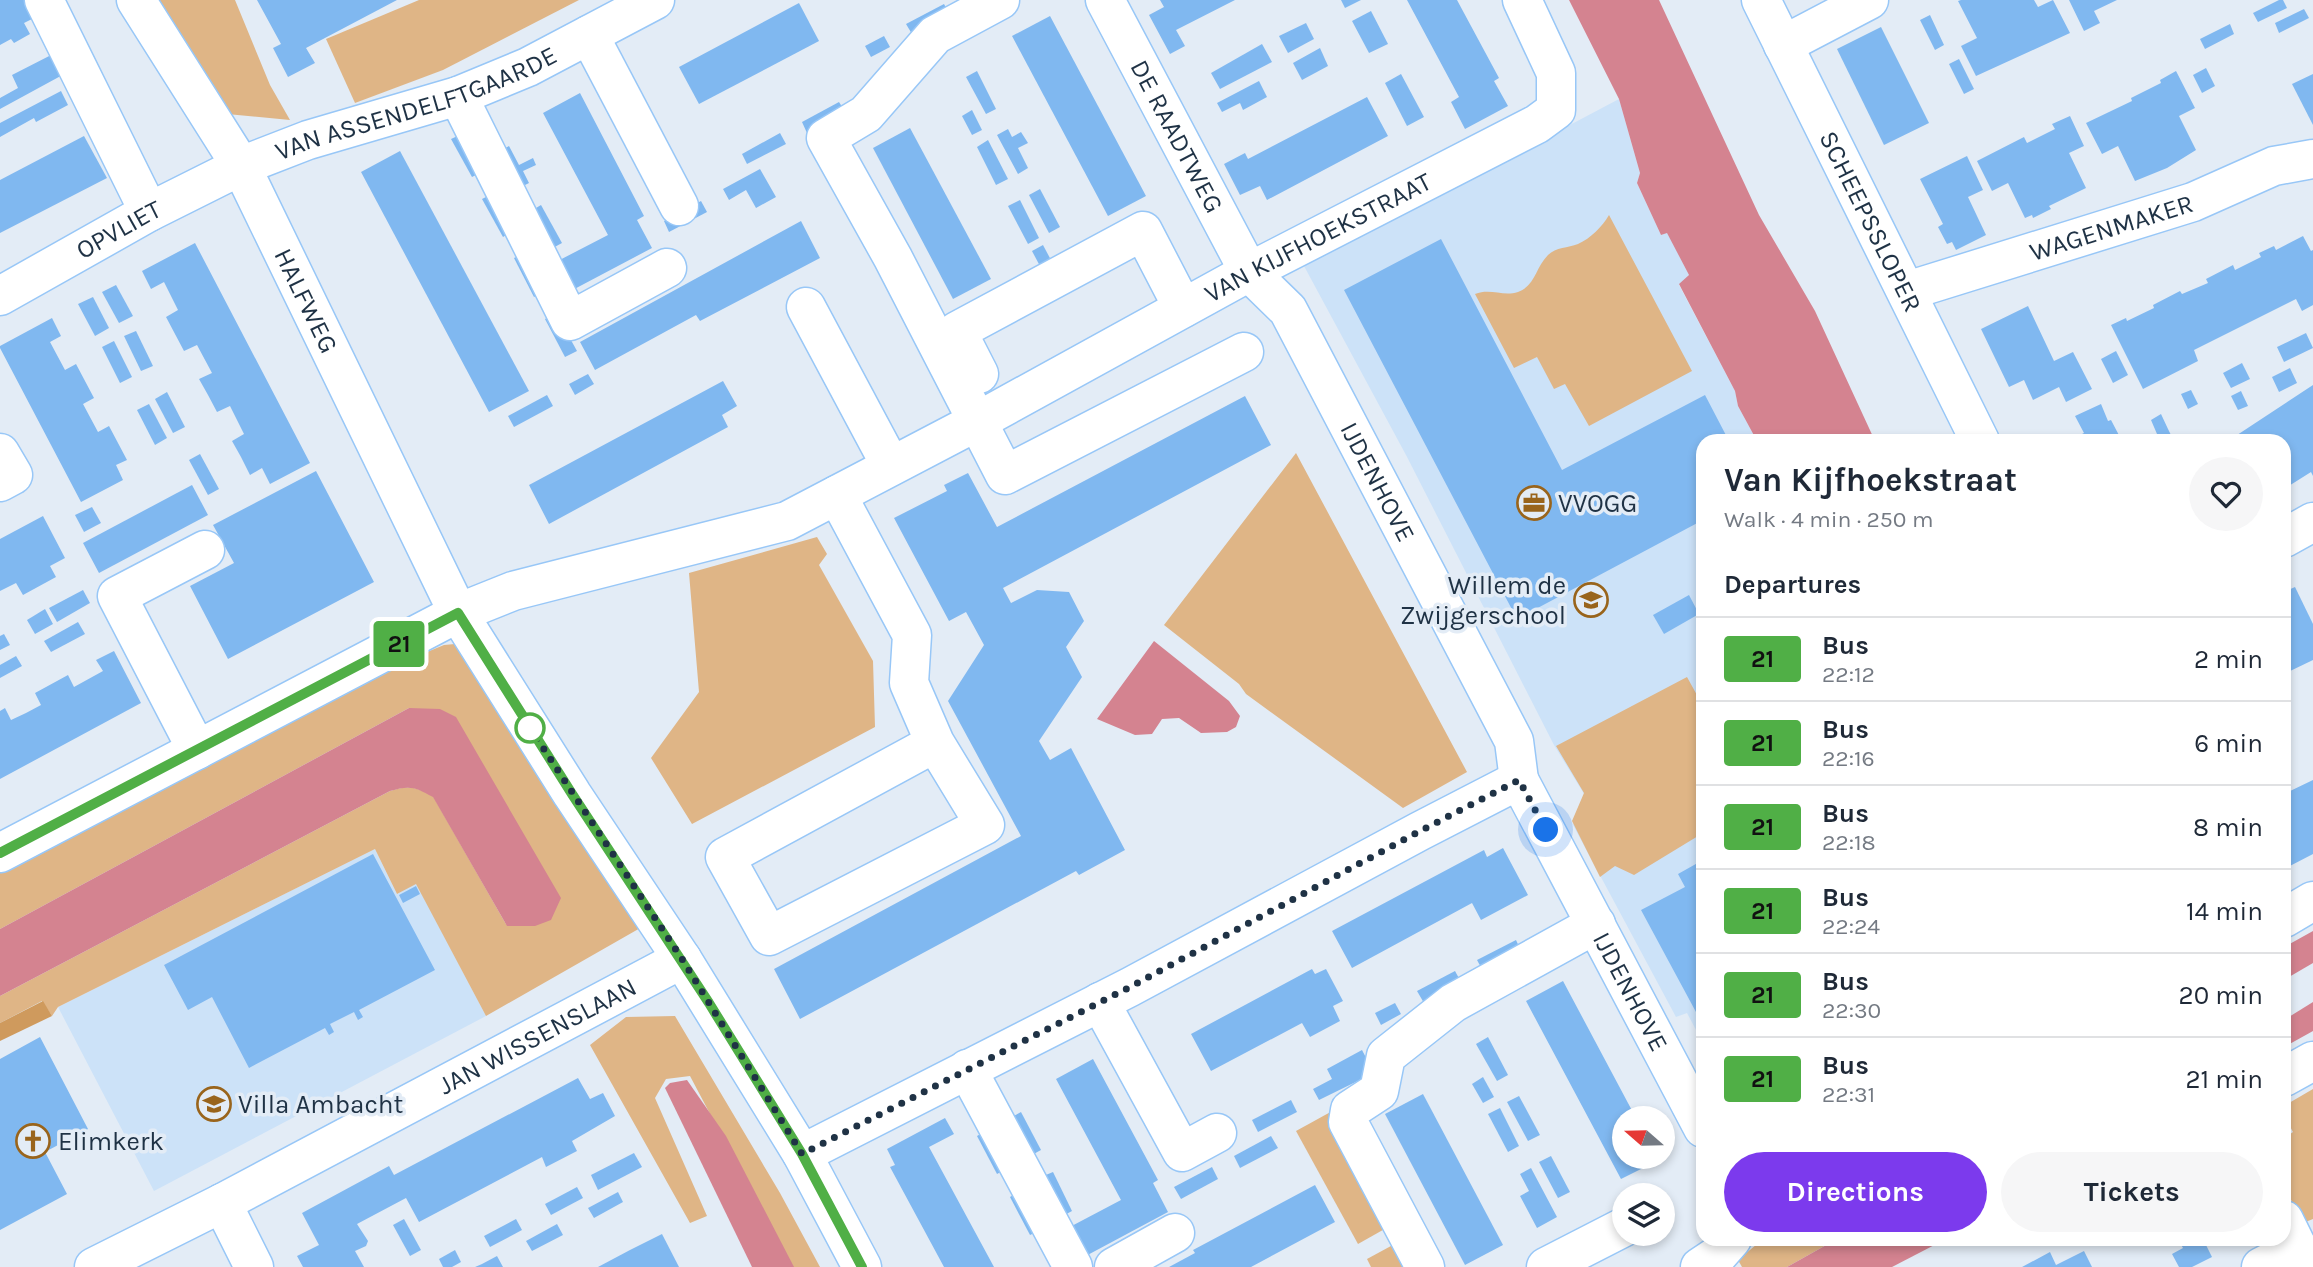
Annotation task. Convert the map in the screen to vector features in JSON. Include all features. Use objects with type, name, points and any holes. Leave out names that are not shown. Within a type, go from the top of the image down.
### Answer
[{"type":"street","points":[[44,0],[149,212]]},
{"type":"street","name":"HALFWEG","points":[[136,0],[241,166],[458,613],[572,794],[682,959],[802,1154],[862,1267]]},
{"type":"street","name":"VAN ASSENDELFTGAARDE","points":[[241,166],[308,140],[458,96],[528,68],[655,0]]},
{"type":"street","points":[[988,415],[893,258],[826,138],[866,114],[935,34],[1000,0]]},
{"type":"street","name":"DE RAADTWEG","points":[[1105,0],[1249,272]]},
{"type":"street","name":"VAN KIJFHOEKSTRAAT","points":[[0,852],[458,613],[513,591],[788,521],[1249,272],[1537,124],[1556,110],[1556,72],[1522,0]]},
{"type":"street","name":"SCHEEPSSLOPER","points":[[1761,0],[1977,434]]},
{"type":"street","points":[[1783,45],[1869,0]]},
{"type":"street","name":"VAN ASSENDELFTGAARDE","points":[[589,35],[679,206]]},
{"type":"street","points":[[458,96],[570,321],[667,268]]},
{"type":"street","name":"WAGENMAKER","points":[[1906,291],[2193,202],[2274,166],[2313,159]]},
{"type":"street","name":"OPVLIET","points":[[0,296],[149,212],[241,166]]},
{"type":"street","points":[[1183,308],[1143,231],[957,331],[988,415],[1005,475],[1244,352]]},
{"type":"street","name":"IJDENHOVE","points":[[1249,272],[1288,310],[1514,741],[1519,780],[1696,1115]]},
{"type":"street","points":[[806,307],[891,466]]},
{"type":"street","points":[[0,453],[13,475],[0,482]]},
{"type":"street","points":[[837,495],[912,635],[909,684],[935,743],[985,825],[769,936],[725,857],[935,743]]},
{"type":"street","points":[[2291,534],[2313,522]]},
{"type":"street","points":[[197,750],[117,596],[205,550]]},
{"type":"street","points":[[802,1154],[1100,1002],[1519,780]]},
{"type":"street","points":[[2291,914],[2313,901]]},
{"type":"street","points":[[1425,1267],[1348,1122],[1350,1110],[1379,1091],[1386,1056],[1452,1003],[1596,924]]},
{"type":"street","name":"JAN WISSENSLAAN","points":[[94,1267],[222,1203],[682,959]]},
{"type":"street","points":[[1100,1002],[1182,1152],[1217,1133]]},
{"type":"street","points":[[2291,1073],[2313,1061]]},
{"type":"street","points":[[967,1069],[1073,1267]]},
{"type":"street","points":[[222,1203],[254,1267]]},
{"type":"street","points":[[1114,1267],[1175,1233]]},
{"type":"street","points":[[1546,1267],[1612,1233]]},
{"type":"street","points":[[2261,1267],[2296,1245]]},
{"type":"street","points":[[1700,1267],[1726,1246]]},
{"type":"shaded area","points":[[157,0],[235,0],[270,85],[290,120],[227,114]]},
{"type":"shaded area","points":[[419,0],[579,0],[443,70],[355,103],[326,39]]},
{"type":"shaded area","points":[[1569,0],[1659,0],[1759,215],[1815,311],[1872,434],[1753,434],[1738,406],[1735,391],[1679,284],[1689,275],[1667,233],[1661,235],[1637,183],[1640,173],[1619,99]]},
{"type":"shaded area","name":"Willem de Zwijgerschool","points":[[1619,99],[1640,173],[1637,183],[1661,235],[1667,232],[1689,275],[1679,285],[1735,391],[1738,406],[1753,434],[1696,434],[1696,1030],[1687,1013],[1676,1017],[1573,825],[1584,794],[1554,745],[1406,455],[1304,266]]},
{"type":"shaded area","points":[[1609,215],[1692,371],[1589,426],[1565,384],[1554,389],[1537,357],[1514,368],[1475,294],[1507,294],[1524,289],[1548,255],[1587,239],[1600,228]]},
{"type":"shaded area","points":[[1296,453],[1467,772],[1403,808],[1246,694],[1239,684],[1164,625]]},
{"type":"shaded area","points":[[817,537],[827,554],[819,565],[873,661],[875,727],[692,824],[651,758],[699,692],[689,573]]},
{"type":"shaded area","points":[[1154,641],[1229,701],[1240,716],[1236,727],[1227,732],[1201,733],[1179,718],[1162,719],[1152,734],[1135,735],[1097,719]]},
{"type":"shaded area","points":[[466,643],[642,927],[486,1016],[416,884],[397,894],[375,849],[58,1007],[52,1016],[42,1001],[0,1023],[0,996],[390,791],[403,788],[417,789],[433,796],[507,926],[409,708],[0,929],[0,871],[357,681],[444,645]]},
{"type":"shaded area","points":[[1687,677],[1696,693],[1696,837],[1634,875],[1615,866],[1600,877],[1572,821],[1584,793],[1556,746]]},
{"type":"shaded area","points":[[409,708],[440,709],[456,717],[561,898],[551,920],[535,926],[507,926],[433,797],[417,789],[403,788],[390,791],[0,996],[0,929]]},
{"type":"shaded area","name":"Villa Ambacht","points":[[375,849],[397,894],[416,883],[486,1016],[154,1191],[58,1007]]},
{"type":"shaded area","points":[[2313,931],[2313,963],[2291,976],[2291,943]]},
{"type":"shaded area","points":[[43,1001],[52,1016],[0,1041],[0,1023]]},
{"type":"shaded area","points":[[2313,1002],[2313,1031],[2291,1043],[2291,1016]]},
{"type":"shaded area","points":[[675,1016],[780,1193],[820,1267],[791,1267],[690,1076],[666,1079],[655,1098],[707,1216],[690,1223],[590,1045],[626,1017]]},
{"type":"shaded area","points":[[687,1080],[726,1136],[794,1267],[752,1267],[665,1088],[670,1083]]},
{"type":"shaded area","points":[[2313,1089],[2313,1219],[2303,1223],[2291,1200],[2291,1102]]},
{"type":"shaded area","points":[[1336,1109],[1397,1222],[1358,1244],[1296,1131]]},
{"type":"shaded area","points":[[1402,1240],[1416,1267],[1371,1267],[1367,1259]]},
{"type":"shaded area","points":[[1755,1246],[1824,1246],[1787,1267],[1742,1267],[1738,1260]]},
{"type":"shaded area","points":[[1824,1246],[1932,1246],[1892,1267],[1787,1267]]},
{"type":"building","points":[[0,0],[27,0],[36,17],[24,23],[30,34],[14,43],[11,39],[0,45]]},
{"type":"building","points":[[257,0],[397,0],[306,48],[315,63],[288,77],[273,48],[281,44]]},
{"type":"building","points":[[1160,0],[1235,0],[1176,30],[1185,46],[1170,54],[1149,15],[1164,7]]},
{"type":"building","points":[[1341,0],[1361,0],[1345,8]]},
{"type":"building","points":[[1407,0],[1457,0],[1499,78],[1494,81],[1508,106],[1465,129],[1451,102],[1459,97]]},
{"type":"building","points":[[2034,0],[2038,7],[2053,0],[2070,33],[1976,76],[1961,46],[1977,38],[1958,1]]},
{"type":"building","points":[[2069,0],[2117,0],[2094,11],[2100,23],[2084,31]]},
{"type":"building","points":[[2283,0],[2287,8],[2258,22],[2253,13]]},
{"type":"building","points":[[799,3],[819,41],[699,104],[679,67]]},
{"type":"building","points":[[944,4],[950,15],[912,34],[906,24]]},
{"type":"building","points":[[2304,9],[2309,18],[2279,33],[2275,23]]},
{"type":"building","points":[[1371,11],[1388,44],[1369,53],[1352,21]]},
{"type":"building","points":[[1930,15],[1944,45],[1935,50],[1920,20]]},
{"type":"building","points":[[1050,16],[1146,196],[1108,216],[1012,36]]},
{"type":"building","points":[[1306,23],[1314,39],[1288,53],[1279,36]]},
{"type":"building","points":[[2230,24],[2234,34],[2205,49],[2200,39]]},
{"type":"building","points":[[1881,27],[1929,123],[1884,145],[1837,49]]},
{"type":"building","points":[[884,36],[890,47],[871,57],[865,46]]},
{"type":"building","points":[[1262,44],[1272,62],[1220,89],[1211,73]]},
{"type":"building","points":[[1320,48],[1328,66],[1302,80],[1293,63]]},
{"type":"building","points":[[57,52],[68,72],[0,109],[0,98],[18,88],[12,75]]},
{"type":"building","points":[[1959,59],[1974,89],[1964,94],[1949,64]]},
{"type":"building","points":[[2206,68],[2215,86],[2202,93],[2193,75]]},
{"type":"building","points":[[977,71],[996,109],[986,114],[966,77]]},
{"type":"building","points":[[2176,71],[2195,108],[2179,116],[2196,150],[2167,168],[2135,181],[2118,146],[2102,154],[2086,123],[2132,101],[2131,98],[2161,83],[2160,80]]},
{"type":"building","points":[[1401,74],[1424,117],[1407,126],[1385,83]]},
{"type":"building","points":[[2313,74],[2313,125],[2292,84]]},
{"type":"building","points":[[1259,81],[1267,97],[1243,110],[1240,103],[1222,112],[1217,103]]},
{"type":"building","points":[[61,91],[68,105],[36,122],[34,118],[0,137],[0,123]]},
{"type":"building","points":[[580,93],[644,216],[637,220],[652,248],[565,294],[550,265],[608,235],[543,113]]},
{"type":"building","points":[[1367,97],[1388,136],[1267,200],[1260,186],[1240,195],[1224,164],[1245,153],[1248,159]]},
{"type":"building","points":[[839,102],[846,113],[807,133],[802,122]]},
{"type":"building","points":[[972,110],[982,130],[972,135],[962,116]]},
{"type":"building","points":[[2070,116],[2084,146],[2069,153],[2086,188],[2049,206],[2051,209],[2033,218],[2032,215],[2025,218],[2008,183],[1992,191],[1977,161],[2024,137],[2027,143],[2055,129],[2052,124]]},
{"type":"building","points":[[910,128],[991,279],[953,299],[873,148]]},
{"type":"building","points":[[1008,129],[1012,137],[1021,132],[1028,143],[1018,148],[1028,168],[1018,174],[997,135]]},
{"type":"building","points":[[780,133],[786,144],[747,164],[742,154]]},
{"type":"building","points":[[462,134],[482,172],[472,177],[451,139]]},
{"type":"building","points":[[84,136],[107,178],[0,233],[0,180]]},
{"type":"building","points":[[988,140],[1008,179],[996,185],[977,147]]},
{"type":"building","points":[[509,146],[519,165],[533,158],[536,165],[523,171],[529,183],[519,188],[500,151]]},
{"type":"building","points":[[400,151],[529,391],[489,412],[361,172]]},
{"type":"building","points":[[1967,156],[1983,190],[1968,197],[1986,235],[1956,250],[1952,242],[1947,244],[1938,227],[1943,224],[1920,179]]},
{"type":"building","points":[[760,169],[776,197],[756,208],[746,190],[729,200],[723,189]]},
{"type":"building","points":[[1040,189],[1060,227],[1049,233],[1029,195]]},
{"type":"building","points":[[494,193],[513,231],[503,237],[482,199]]},
{"type":"building","points":[[1020,200],[1039,238],[1028,244],[1008,206]]},
{"type":"building","points":[[701,201],[707,212],[669,232],[664,221]]},
{"type":"building","points":[[541,205],[562,243],[551,249],[531,211]]},
{"type":"building","points":[[801,221],[820,258],[700,321],[696,315],[595,370],[580,342]]},
{"type":"building","points":[[2303,236],[2311,251],[2313,250],[2313,305],[2302,311],[2296,299],[2194,350],[2198,361],[2143,389],[2111,325],[2126,318],[2127,321],[2154,308],[2153,305],[2180,291],[2182,294],[2208,283],[2206,279],[2233,265],[2235,270],[2261,257],[2259,253],[2274,246],[2276,250]]},
{"type":"building","points":[[1441,239],[1562,470],[1705,395],[1725,434],[1696,434],[1696,524],[1517,619],[1344,290]]},
{"type":"building","points":[[195,243],[310,463],[270,484],[262,468],[250,475],[232,441],[244,434],[230,406],[217,412],[199,379],[212,373],[197,345],[184,351],[166,317],[178,310],[164,282],[151,289],[142,271]]},
{"type":"building","points":[[1043,245],[1052,262],[1041,268],[1032,251]]},
{"type":"building","points":[[525,253],[545,291],[534,297],[514,258]]},
{"type":"building","points":[[116,285],[133,316],[119,323],[102,292]]},
{"type":"building","points":[[93,297],[109,328],[95,336],[78,304]]},
{"type":"building","points":[[2028,306],[2054,361],[2073,352],[2092,389],[2066,402],[2059,387],[2033,400],[2024,380],[2009,387],[1981,329]]},
{"type":"building","points":[[556,313],[577,351],[565,357],[545,319]]},
{"type":"building","points":[[52,318],[61,336],[50,342],[65,370],[76,364],[94,398],[83,404],[98,432],[109,426],[127,460],[116,465],[123,480],[81,502],[0,348]]},
{"type":"building","points":[[136,331],[153,366],[141,371],[124,336]]},
{"type":"building","points":[[2306,333],[2313,348],[2284,362],[2277,347]]},
{"type":"building","points":[[114,341],[132,377],[120,383],[102,347]]},
{"type":"building","points":[[2116,351],[2128,375],[2113,383],[2101,359]]},
{"type":"building","points":[[2242,363],[2250,379],[2231,388],[2223,373]]},
{"type":"building","points":[[2290,368],[2297,383],[2279,392],[2272,377]]},
{"type":"building","points":[[588,374],[594,384],[575,395],[569,384]]},
{"type":"building","points":[[723,381],[737,406],[722,415],[728,427],[549,524],[529,485]]},
{"type":"building","points":[[2313,385],[2313,476],[2311,472],[2291,485],[2291,434],[2239,434]]},
{"type":"building","points":[[2191,390],[2198,404],[2188,409],[2181,394]]},
{"type":"building","points":[[2241,391],[2248,406],[2238,410],[2231,396]]},
{"type":"building","points":[[167,392],[185,427],[173,433],[155,399]]},
{"type":"building","points":[[547,395],[553,406],[514,427],[508,416]]},
{"type":"building","points":[[1245,396],[1271,445],[1003,588],[1011,603],[1037,590],[1069,592],[1084,621],[1066,647],[1082,677],[1039,741],[1050,760],[1071,748],[1125,850],[1079,875],[1076,871],[800,1019],[774,969],[1021,836],[948,701],[984,645],[966,612],[949,621],[894,518],[947,491],[944,485],[968,473],[997,527]]},
{"type":"building","points":[[149,404],[167,438],[155,445],[137,410]]},
{"type":"building","points":[[2101,404],[2108,421],[2111,420],[2118,434],[2082,434],[2084,433],[2075,416]]},
{"type":"building","points":[[2161,414],[2171,434],[2157,434],[2151,420]]},
{"type":"building","points":[[200,454],[219,489],[208,495],[189,460]]},
{"type":"building","points":[[316,471],[374,582],[228,659],[190,586],[234,563],[213,525]]},
{"type":"building","points":[[192,485],[208,515],[99,573],[83,543]]},
{"type":"building","points":[[92,507],[101,523],[84,532],[75,515]]},
{"type":"building","points":[[43,516],[65,558],[50,566],[56,577],[23,595],[16,583],[0,591],[0,539]]},
{"type":"building","points":[[2295,587],[2313,624],[2313,660],[2291,671],[2291,589]]},
{"type":"building","points":[[83,590],[90,603],[57,622],[49,608]]},
{"type":"building","points":[[1689,595],[1696,608],[1696,616],[1664,634],[1653,615]]},
{"type":"building","points":[[45,609],[53,624],[35,634],[27,620]]},
{"type":"building","points":[[78,622],[85,634],[51,652],[44,641]]},
{"type":"building","points":[[4,634],[10,645],[0,650],[0,636]]},
{"type":"building","points":[[114,651],[141,703],[0,779],[0,711],[5,708],[11,720],[26,713],[41,705],[35,693],[68,675],[74,687],[103,671],[96,660]]},
{"type":"building","points":[[16,656],[22,666],[0,678],[0,665]]},
{"type":"building","points":[[2313,780],[2313,854],[2291,865],[2291,791]]},
{"type":"building","points":[[1503,848],[1528,895],[1481,920],[1472,903],[1352,968],[1332,931],[1484,850],[1487,857]]},
{"type":"building","points":[[373,854],[435,970],[359,1010],[363,1017],[358,1020],[354,1012],[330,1024],[334,1032],[329,1035],[325,1028],[249,1068],[212,997],[188,1010],[164,965]]},
{"type":"building","points":[[1696,864],[1696,1012],[1641,910],[1685,887],[1678,874]]},
{"type":"building","points":[[416,886],[420,894],[403,903],[399,895]]},
{"type":"building","points":[[1516,940],[1521,951],[1483,971],[1477,960]]},
{"type":"building","points":[[1312,969],[1315,974],[1326,969],[1343,1001],[1333,1006],[1340,1021],[1310,1037],[1302,1023],[1211,1071],[1191,1034]]},
{"type":"building","points":[[1455,971],[1461,982],[1424,1003],[1417,991]]},
{"type":"building","points":[[1563,981],[1630,1106],[1612,1106],[1612,1162],[1526,1001]]},
{"type":"building","points":[[1395,1003],[1401,1014],[1381,1025],[1375,1013]]},
{"type":"building","name":"Elimkerk","points":[[40,1037],[88,1129],[45,1152],[67,1194],[0,1230],[0,1059]]},
{"type":"building","points":[[1488,1037],[1508,1075],[1497,1081],[1476,1044]]},
{"type":"building","points":[[1362,1050],[1374,1073],[1319,1100],[1313,1089],[1332,1079],[1327,1069]]},
{"type":"building","points":[[1093,1059],[1158,1180],[1153,1183],[1168,1212],[1082,1258],[1066,1229],[1121,1200],[1056,1079]]},
{"type":"building","points":[[1483,1077],[1494,1097],[1483,1103],[1472,1084]]},
{"type":"building","points":[[578,1078],[590,1099],[603,1093],[615,1116],[572,1141],[577,1151],[546,1167],[542,1157],[419,1222],[406,1198],[357,1224],[368,1241],[366,1246],[355,1251],[364,1267],[303,1267],[297,1256],[319,1245],[302,1213],[389,1166],[394,1175]]},
{"type":"building","points":[[1423,1094],[1503,1245],[1465,1265],[1385,1114]]},
{"type":"building","points":[[1519,1096],[1540,1135],[1528,1141],[1507,1102]]},
{"type":"building","points":[[1291,1100],[1297,1112],[1258,1132],[1252,1120]]},
{"type":"building","points":[[1500,1108],[1519,1146],[1508,1152],[1488,1114]]},
{"type":"building","points":[[1021,1112],[1041,1150],[1030,1156],[1010,1118]]},
{"type":"building","points":[[945,1118],[954,1134],[929,1147],[994,1267],[944,1267],[890,1167],[895,1165],[887,1149]]},
{"type":"building","points":[[988,1130],[1008,1168],[997,1174],[977,1136]]},
{"type":"building","points":[[1271,1136],[1278,1148],[1240,1168],[1234,1156]]},
{"type":"building","points":[[634,1153],[642,1167],[598,1190],[591,1175]]},
{"type":"building","points":[[1551,1156],[1570,1192],[1558,1198],[1539,1162]]},
{"type":"building","points":[[1212,1167],[1218,1179],[1181,1199],[1174,1187]]},
{"type":"building","points":[[1531,1168],[1557,1217],[1537,1228],[1520,1196],[1529,1191],[1520,1174]]},
{"type":"building","points":[[1616,1169],[1641,1169],[1621,1179]]},
{"type":"building","points":[[1053,1172],[1072,1211],[1061,1217],[1041,1177]]},
{"type":"building","points":[[1315,1185],[1335,1222],[1251,1267],[1169,1267],[1195,1253],[1193,1250]]},
{"type":"building","points":[[577,1187],[583,1198],[551,1215],[545,1204]]},
{"type":"building","points":[[1020,1191],[1041,1230],[1030,1235],[1010,1197]]},
{"type":"building","points":[[618,1192],[623,1202],[594,1218],[588,1208]]},
{"type":"building","points":[[404,1219],[421,1250],[410,1256],[393,1225]]},
{"type":"building","points":[[516,1219],[522,1230],[490,1247],[484,1236]]},
{"type":"building","points":[[557,1224],[563,1235],[532,1251],[526,1241]]},
{"type":"building","points":[[662,1234],[679,1267],[598,1267],[630,1250]]},
{"type":"building","points":[[2182,1246],[2206,1246],[2212,1257],[2192,1267],[2179,1267],[2172,1254],[2183,1248]]},
{"type":"building","points":[[455,1250],[461,1262],[452,1267],[443,1267],[439,1259]]},
{"type":"building","points":[[2084,1251],[2092,1267],[2022,1267],[2050,1252],[2056,1265]]},
{"type":"building","points":[[497,1256],[503,1267],[475,1267],[482,1264]]},
{"type":"bus line","name":"21","points":[[0,853],[458,613],[572,794],[682,959],[802,1154],[862,1267]]},
{"type":"place","name":"VVOGG","points":[[1534,503]]},
{"type":"place","name":"Willem de Zwijgerschool","points":[[1591,600]]},
{"type":"place","name":"Villa Ambacht","points":[[214,1104]]},
{"type":"place","name":"Elimkerk","points":[[33,1141]]},
{"type":"route","points":[[530,728],[682,959],[802,1154],[1130,987],[1519,780],[1546,830]]}]
